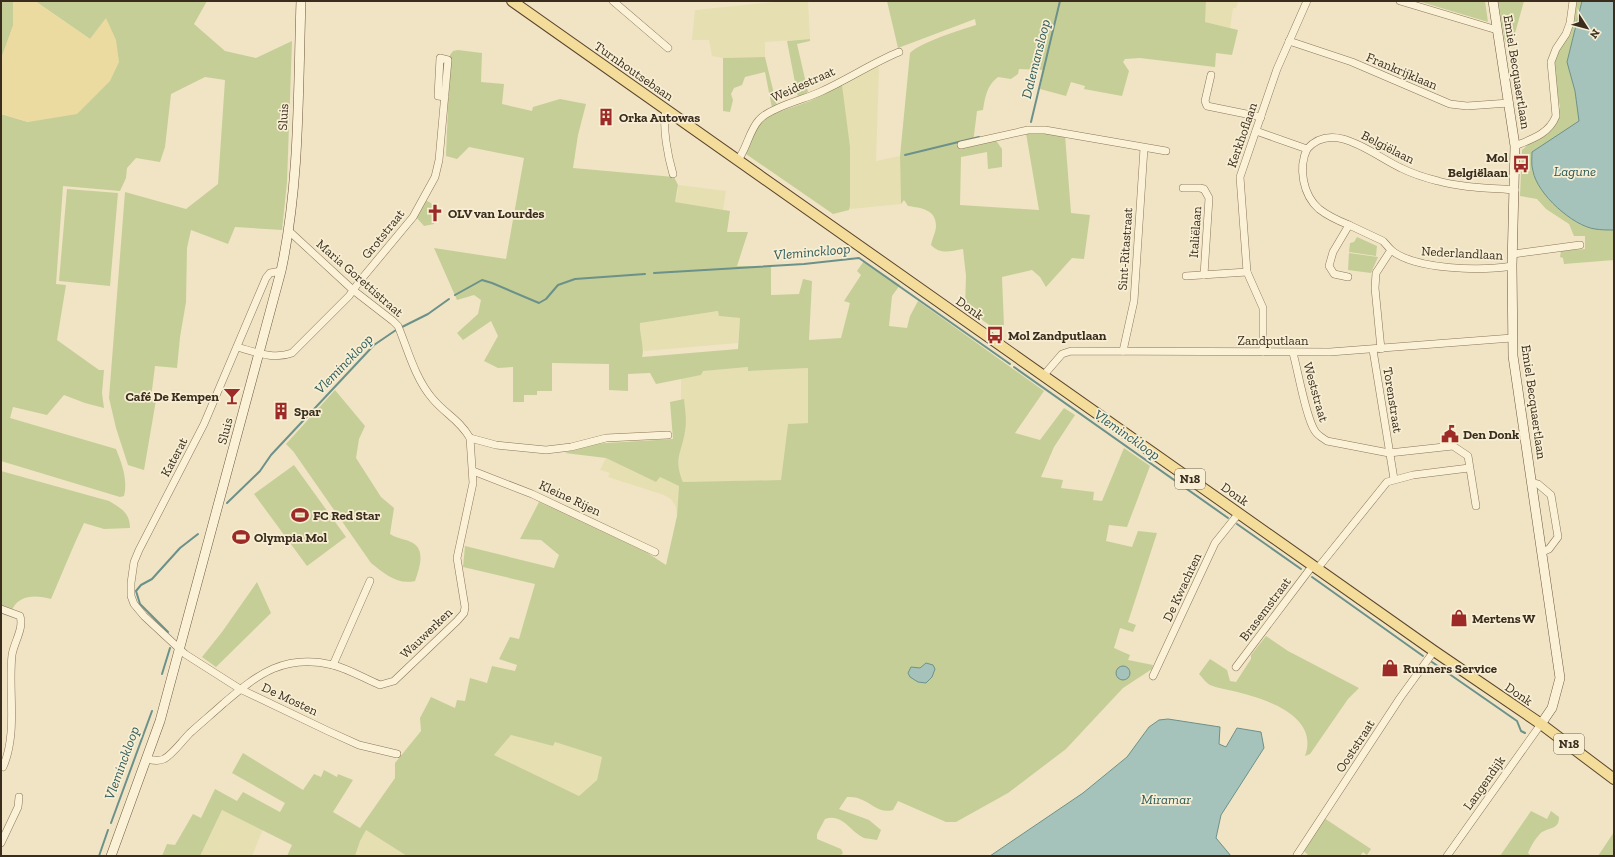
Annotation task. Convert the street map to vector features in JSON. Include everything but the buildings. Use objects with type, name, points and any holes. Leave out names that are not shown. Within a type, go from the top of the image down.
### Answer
[{"type":"main road","name":"Turnhoutsebaan","points":[[512,1],[839,232]]},
{"type":"main road","name":"Donk","points":[[839,232],[1434,651],[1541,724],[1614,779]]},
{"type":"street","name":"Sluis","points":[[111,856],[160,721],[281,271],[289,231],[293,190],[301,1]]},
{"type":"street","points":[[613,1],[668,48]]},
{"type":"street","name":"Kerkhoflaan","points":[[1263,352],[1263,308],[1247,272],[1240,177],[1274,74],[1307,1]]},
{"type":"street","points":[[1400,1],[1497,30]]},
{"type":"street","name":"Emiel Becquaertlaan","points":[[1493,1],[1515,146],[1512,266],[1513,356],[1560,678],[1552,708],[1541,724]]},
{"type":"street","name":"Emiel Becquaertlaan","points":[[1515,146],[1546,131],[1554,122],[1556,116],[1551,62],[1556,49],[1566,34],[1570,23],[1573,1]]},
{"type":"street","name":"Frankrijklaan","points":[[1289,41],[1352,62],[1450,104],[1467,106],[1509,103]]},
{"type":"street","name":"Weidestraat","points":[[738,160],[743,153],[754,127],[767,113],[822,92],[874,63],[899,52]]},
{"type":"street","name":"Grotstraat","points":[[237,347],[275,356],[283,356],[292,353],[353,290],[413,217],[438,170],[445,97],[448,60],[440,58],[438,96],[445,97]]},
{"type":"street","points":[[1211,75],[1205,101],[1207,106],[1261,117]]},
{"type":"street","points":[[666,110],[664,117],[669,162],[673,174]]},
{"type":"street","points":[[961,145],[1028,130],[1045,130],[1166,151]]},
{"type":"street","points":[[1256,130],[1307,149]]},
{"type":"street","name":"Belgiëlaan","points":[[1307,149],[1322,139],[1333,138],[1348,140],[1401,168],[1440,182],[1515,190]]},
{"type":"street","name":"Sint-Ritastraat","points":[[1123,351],[1128,335],[1134,301],[1144,148]]},
{"type":"street","name":"Nederlandlaan","points":[[1307,149],[1301,172],[1303,181],[1321,211],[1349,226],[1383,241],[1390,250],[1402,258],[1428,266],[1493,268],[1512,266]]},
{"type":"street","name":"Italiëlaan","points":[[1184,188],[1200,188],[1208,193],[1209,198],[1204,275]]},
{"type":"street","points":[[1348,277],[1334,274],[1329,266],[1333,252],[1349,226]]},
{"type":"street","name":"Maria Gorettistraat","points":[[289,231],[353,290],[398,326],[424,388],[439,406],[459,422],[470,438]]},
{"type":"street","points":[[1513,254],[1580,245]]},
{"type":"street","points":[[1381,349],[1375,288],[1376,273],[1390,250]]},
{"type":"street","name":"Katerat","points":[[180,649],[144,616],[134,604],[131,596],[131,583],[134,562],[152,523],[204,424],[266,278],[270,274],[281,271]]},
{"type":"street","name":"Italiëlaan","points":[[1186,276],[1247,272]]},
{"type":"street","name":"Zandputlaan","points":[[1043,376],[1062,354],[1071,351],[1293,353],[1373,350],[1512,338]]},
{"type":"street","name":"Torenstraat","points":[[1373,350],[1394,479]]},
{"type":"street","name":"Weststraat","points":[[1293,353],[1310,420],[1315,431],[1320,437],[1328,441],[1389,453],[1453,446],[1468,456],[1469,468]]},
{"type":"street","points":[[470,438],[496,445],[546,450],[571,447],[606,438],[668,435]]},
{"type":"street","name":"Wauwerken","points":[[146,759],[157,761],[164,759],[191,732],[240,689],[262,673],[289,663],[309,662],[333,665],[380,685],[394,681],[464,613],[465,607],[457,558],[473,483],[473,471],[469,446],[470,438]]},
{"type":"street","points":[[1394,479],[1469,468],[1476,506]]},
{"type":"street","name":"Kleine Rijen","points":[[473,471],[480,472],[532,494],[655,552]]},
{"type":"street","name":"Brasemstraat","points":[[1236,667],[1315,567],[1382,486],[1394,479]]},
{"type":"street","points":[[1531,482],[1538,484],[1551,495],[1556,529],[1556,541],[1542,552]]},
{"type":"street","name":"De Kwachten","points":[[1153,676],[1215,542],[1239,513]]},
{"type":"street","points":[[333,665],[370,581]]},
{"type":"street","points":[[1,609],[20,616],[22,622],[12,655],[9,746],[3,767]]},
{"type":"street","name":"De Mosten","points":[[180,649],[240,689],[359,745],[397,754]]},
{"type":"street","name":"Ooststraat","points":[[1297,855],[1400,698],[1434,651]]},
{"type":"street","name":"Langendijk","points":[[1447,856],[1541,724]]},
{"type":"street","points":[[1,843],[18,807],[19,797]]},
{"type":"shaded area","points":[[783,1],[808,1],[810,39],[765,42],[765,57],[723,58],[712,56],[709,40],[692,40],[695,10]]},
{"type":"shaded area","points":[[1206,1],[1238,1],[1236,8],[1233,8],[1230,28],[1204,22]]},
{"type":"shaded area","points":[[876,66],[879,68],[876,161],[900,156],[901,204],[850,209],[842,85]]},
{"type":"shaded area","points":[[678,185],[726,191],[723,210],[675,202],[678,192]]},
{"type":"shaded area","points":[[719,311],[719,316],[740,318],[738,343],[644,351],[640,337],[639,323]]},
{"type":"shaded area","points":[[748,367],[749,371],[808,368],[808,423],[788,424],[781,480],[683,482],[678,470],[680,449],[685,431],[684,399],[681,400],[681,378],[701,375],[702,371]]},
{"type":"shaded area","points":[[606,458],[656,482],[660,477],[679,486],[677,516],[676,507],[671,499],[664,495],[608,477],[610,473],[600,470]]},
{"type":"shaded area","points":[[511,735],[553,746],[555,742],[602,757],[597,780],[579,796],[494,755]]},
{"type":"shaded area","points":[[222,810],[263,829],[252,856],[200,856]]},
{"type":"shaded area","points":[[366,830],[407,856],[355,856],[360,841]]},
{"type":"green space","points":[[1,1],[13,1],[13,26],[1,59]]},
{"type":"green space","points":[[35,1],[207,1],[194,24],[225,51],[256,58],[292,41],[287,182],[282,230],[235,227],[228,244],[191,230],[187,248],[186,302],[180,337],[177,368],[155,366],[151,398],[156,400],[144,470],[128,465],[116,428],[109,398],[125,192],[186,209],[218,184],[225,80],[205,77],[171,94],[165,147],[160,162],[136,158],[127,168],[126,178],[120,191],[63,186],[56,284],[66,285],[57,340],[99,370],[104,370],[102,393],[104,408],[64,395],[47,415],[13,407],[10,418],[116,449],[125,478],[124,496],[120,497],[1,461],[1,114],[28,122],[106,18],[90,39]]},
{"type":"green space","points":[[887,1],[1206,1],[1205,22],[1238,30],[1232,55],[1216,53],[1215,67],[1140,58],[1125,59],[1123,62],[1129,71],[1122,96],[1084,89],[1085,86],[1071,82],[1066,96],[1040,89],[1044,70],[1019,69],[1018,74],[1011,79],[998,77],[994,80],[986,96],[983,110],[977,111],[973,143],[995,139],[1002,149],[1002,167],[988,169],[987,152],[961,157],[960,205],[1039,210],[1026,133],[1032,132],[1065,135],[1071,213],[1090,215],[1084,259],[1072,258],[1046,287],[1040,277],[1032,270],[1002,277],[1004,327],[995,329],[965,308],[966,276],[963,249],[946,252],[935,248],[931,245],[936,226],[935,220],[931,213],[927,210],[908,206],[904,200],[901,204],[900,156],[910,53],[931,41],[976,25],[975,19],[898,48]]},
{"type":"green space","points":[[1418,1],[1485,1],[1488,22]]},
{"type":"green space","points":[[1498,1],[1524,1],[1514,37],[1505,42]]},
{"type":"green space","points":[[1574,1],[1582,1],[1567,62],[1575,91],[1594,229],[1614,230],[1614,260],[1564,264],[1563,258],[1560,257],[1561,251],[1585,249],[1585,236],[1574,236],[1569,224],[1546,209],[1537,199],[1520,196],[1522,150],[1557,119],[1560,107],[1554,78],[1554,58],[1562,45]]},
{"type":"green space","points":[[810,39],[810,41],[797,44],[808,92],[798,98],[787,41]]},
{"type":"green space","points":[[458,50],[482,53],[481,82],[504,84],[502,104],[532,111],[533,107],[560,99],[586,104],[578,135],[573,168],[674,177],[678,185],[675,202],[730,211],[727,232],[748,232],[737,266],[771,266],[771,295],[799,294],[803,279],[812,281],[809,340],[841,338],[850,303],[844,301],[861,275],[857,271],[864,261],[900,285],[892,296],[889,326],[907,328],[910,316],[918,301],[1044,391],[1015,433],[1040,440],[1064,408],[1075,415],[1054,447],[1041,477],[1063,480],[1061,488],[1094,492],[1093,500],[1102,501],[1124,448],[1150,466],[1127,527],[1109,525],[1106,541],[1132,547],[1138,531],[1157,533],[1128,622],[1136,625],[1133,632],[1120,628],[1114,648],[1130,655],[1128,660],[1153,665],[1152,669],[1123,688],[1066,749],[1008,793],[956,822],[946,822],[898,801],[893,810],[884,811],[858,798],[847,797],[839,809],[869,820],[881,830],[877,840],[864,838],[842,821],[831,818],[825,819],[817,834],[817,839],[841,849],[843,853],[840,856],[407,856],[366,830],[360,841],[355,856],[287,856],[292,845],[222,810],[200,856],[162,856],[167,844],[175,845],[193,814],[201,818],[215,789],[237,801],[243,792],[280,812],[285,803],[232,773],[243,753],[303,790],[314,774],[321,777],[324,770],[337,777],[338,774],[353,780],[333,812],[360,828],[395,778],[395,763],[421,731],[420,718],[431,697],[455,708],[457,700],[465,701],[470,678],[487,683],[492,666],[515,671],[517,665],[499,659],[510,637],[519,639],[535,584],[463,567],[465,546],[554,568],[559,555],[541,540],[520,539],[539,502],[646,552],[666,565],[677,516],[679,486],[660,477],[656,482],[606,458],[565,453],[591,444],[673,439],[670,402],[684,399],[686,427],[678,461],[683,482],[781,480],[788,424],[808,423],[808,368],[748,371],[748,367],[703,371],[701,375],[656,384],[650,373],[628,374],[628,391],[609,390],[609,364],[552,363],[552,391],[537,391],[537,395],[524,395],[524,402],[513,402],[513,367],[498,368],[484,361],[498,336],[491,321],[463,340],[457,333],[478,314],[481,300],[474,295],[457,300],[434,248],[506,259],[524,158],[469,147],[457,159],[446,156],[450,55],[453,51]],"holes":[[[718,311],[719,316],[740,318],[738,349],[642,357],[643,349],[640,323]],[[511,735],[553,746],[555,742],[602,757],[597,780],[579,796],[494,755]]]},
{"type":"green space","points":[[765,57],[777,106],[772,108],[765,72],[745,77],[742,85],[734,88],[731,94],[733,100],[730,112],[723,111],[723,58]]},
{"type":"green space","points":[[842,85],[850,147],[850,206],[849,210],[833,214],[746,154],[756,127],[770,115],[810,101]]},
{"type":"green space","points":[[67,189],[118,193],[110,286],[59,281]]},
{"type":"green space","points":[[425,200],[437,206],[434,224],[424,226],[416,217]]},
{"type":"green space","points":[[1357,237],[1377,246],[1376,256],[1349,252],[1350,243],[1354,242]]},
{"type":"green space","points":[[1349,253],[1378,257],[1371,273],[1348,270]]},
{"type":"green space","points":[[335,390],[365,426],[359,439],[356,458],[381,497],[394,508],[390,534],[417,546],[420,560],[415,581],[409,582],[392,578],[371,563],[293,451],[286,444]]},
{"type":"green space","name":"FC Red Star","points":[[294,465],[346,537],[307,566],[254,494]]},
{"type":"green space","points":[[1,471],[109,501],[127,515],[130,528],[104,529],[84,523],[51,599],[40,597],[24,598],[15,605],[12,610],[1,606]]},
{"type":"green space","points":[[257,582],[271,613],[216,667],[202,657],[222,632]]},
{"type":"green space","points":[[1266,636],[1288,651],[1359,688],[1348,699],[1310,754],[1305,756],[1307,742],[1304,730],[1297,719],[1286,711],[1259,698],[1210,685],[1199,674],[1210,659],[1227,670],[1230,681],[1236,682],[1251,659],[1251,655]]},
{"type":"green space","points":[[1531,811],[1547,819],[1551,811],[1559,817],[1558,824],[1542,832],[1538,836],[1528,853],[1531,856],[1500,856]]},
{"type":"green space","points":[[1324,818],[1371,849],[1367,855],[1363,852],[1360,856],[1309,856],[1303,850]]},
{"type":"green space","points":[[1614,832],[1614,856],[1598,856]]},
{"type":"sand","points":[[13,1],[35,1],[90,39],[106,18],[116,40],[119,62],[110,81],[77,114],[28,122],[1,114],[1,59],[13,26]]},
{"type":"water","name":"Lagune","points":[[1582,1],[1614,1],[1614,230],[1586,227],[1557,208],[1541,189],[1536,180],[1532,166],[1532,152],[1579,121],[1575,91],[1567,62]]},
{"type":"water","points":[[926,663],[933,665],[935,669],[932,677],[926,683],[918,682],[910,677],[908,673],[911,667],[920,668]]},
{"type":"water","points":[[1120,666],[1126,666],[1130,670],[1130,676],[1126,680],[1120,680],[1116,676],[1116,670]]},
{"type":"water","name":"Miramar","points":[[1168,719],[1220,727],[1219,744],[1226,747],[1237,728],[1261,732],[1264,748],[1221,815],[1216,838],[1231,856],[990,856],[1083,793],[1127,757],[1149,727],[1159,720]]},
{"type":"waterway","name":"Dalemansloop","points":[[1031,122],[1060,1]]},
{"type":"waterway","name":"Dalemansloop","points":[[905,155],[979,137]]},
{"type":"waterway","name":"Vleminckloop","points":[[654,273],[804,264],[859,258],[1010,364]]},
{"type":"waterway","name":"Vleminckloop","points":[[455,295],[482,280],[539,303],[546,299],[558,285],[575,279],[645,274]]},
{"type":"waterway","name":"Vleminckloop","points":[[402,327],[428,314],[449,299]]},
{"type":"waterway","name":"Vleminckloop","points":[[227,503],[260,471],[271,455],[374,345],[396,330]]},
{"type":"waterway","name":"Vleminckloop","points":[[1014,367],[1228,518]]},
{"type":"waterway","name":"Vleminckloop","points":[[1237,524],[1301,569]]},
{"type":"waterway","name":"Vleminckloop","points":[[168,632],[140,604],[136,591],[141,585],[152,579],[180,548],[198,534]]},
{"type":"waterway","name":"Vleminckloop","points":[[1312,577],[1423,656]]},
{"type":"waterway","name":"Vleminckloop","points":[[162,674],[170,648]]},
{"type":"waterway","name":"Vleminckloop","points":[[1432,662],[1517,721],[1521,731],[1525,733]]},
{"type":"waterway","name":"Vleminckloop","points":[[111,823],[152,711]]},
{"type":"waterway","name":"Vleminckloop","points":[[99,856],[108,830]]},
{"type":"place","name":"Orka Autowas","points":[[606,117]]},
{"type":"place","name":"Mol Belgiëlaan","points":[[1521,164]]},
{"type":"place","name":"OLV van Lourdes","points":[[435,213]]},
{"type":"place","name":"Mol Zandputlaan","points":[[995,335]]},
{"type":"place","name":"Café De Kempen","points":[[232,396]]},
{"type":"place","name":"Spar","points":[[281,411]]},
{"type":"place","name":"Den Donk","points":[[1450,434]]},
{"type":"place","name":"FC Red Star","points":[[300,515]]},
{"type":"place","name":"Olympia Mol","points":[[241,537]]},
{"type":"place","name":"Mertens W","points":[[1459,618]]},
{"type":"place","name":"Runners Service","points":[[1390,668]]}]
